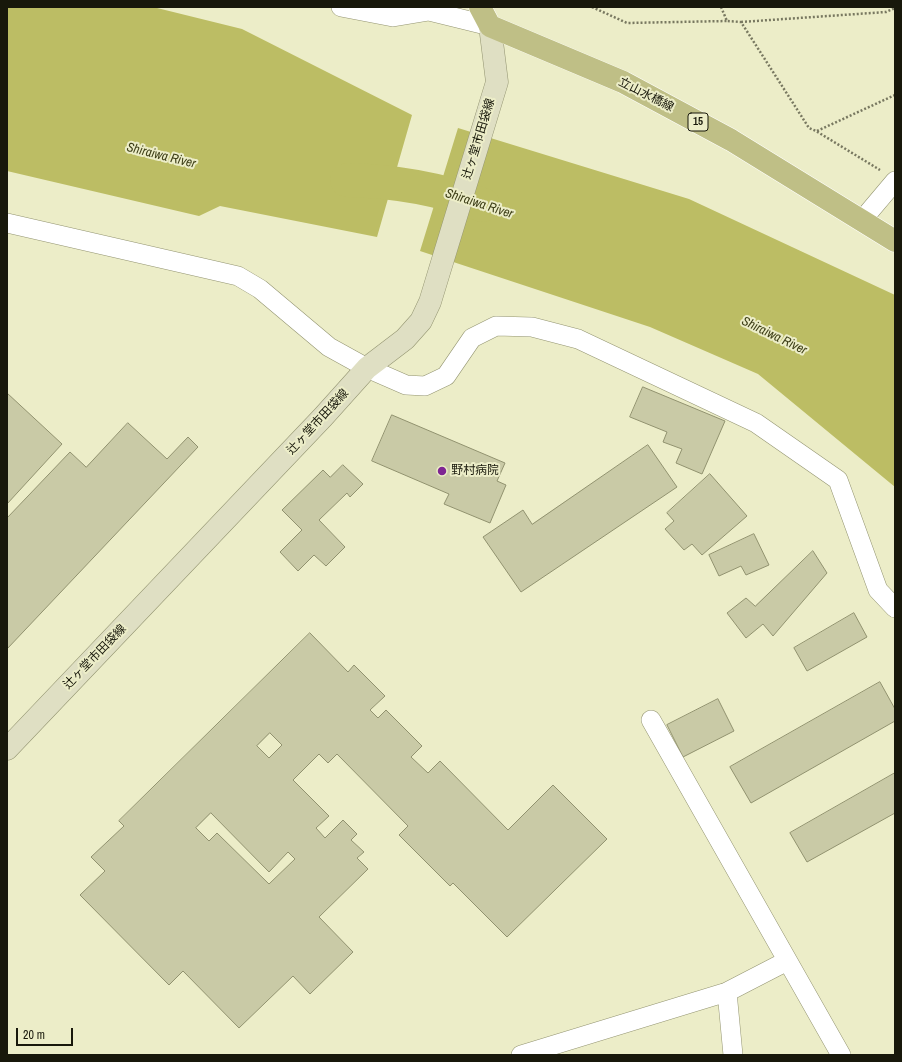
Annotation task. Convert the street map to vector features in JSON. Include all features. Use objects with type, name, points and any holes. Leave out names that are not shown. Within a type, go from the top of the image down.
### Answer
[{"type":"main road","points":[[480,7],[490,26]]},
{"type":"main road","name":"辻ヶ堂市田袋線","points":[[7,749],[324,417],[367,368],[406,339],[421,321],[430,302],[496,82],[490,26]]},
{"type":"main road","name":"立山水橋線","points":[[490,26],[622,82],[731,140],[895,241]]},
{"type":"street","points":[[341,7],[393,17],[428,11],[490,26]]},
{"type":"street","points":[[863,220],[888,176]]},
{"type":"street","points":[[7,223],[238,276],[260,289],[329,347],[367,368],[406,385],[425,386],[446,376],[472,338],[496,326],[532,327],[578,339],[756,423],[838,480],[878,590],[895,608]]},
{"type":"street","points":[[651,720],[841,1055]]},
{"type":"street","points":[[521,1055],[727,992],[787,961]]},
{"type":"street","points":[[727,992],[734,1055]]},
{"type":"path","points":[[592,7],[627,23],[741,22],[886,12],[895,8]]},
{"type":"path","points":[[721,7],[727,21]]},
{"type":"path","points":[[741,22],[809,128],[888,176]]},
{"type":"path","points":[[816,131],[895,95]]},
{"type":"water","points":[[7,7],[153,7],[242,29],[412,115],[377,237],[220,206],[199,216],[7,171]]},
{"type":"water","points":[[458,128],[689,199],[895,295],[895,487],[758,374],[650,327],[420,251]]},
{"type":"building","points":[[643,387],[725,421],[702,474],[676,463],[682,449],[663,442],[667,432],[630,417]]},
{"type":"building","points":[[7,393],[62,444],[7,504]]},
{"type":"building","points":[[392,415],[505,463],[497,481],[506,485],[490,523],[444,504],[449,494],[372,461]]},
{"type":"building","points":[[128,423],[167,459],[188,437],[198,447],[7,649],[7,518],[70,452],[86,467]]},
{"type":"building","points":[[648,445],[677,487],[521,592],[483,537],[523,510],[532,524]]},
{"type":"building","points":[[343,465],[363,484],[350,497],[347,493],[319,520],[345,547],[326,566],[314,555],[298,571],[280,552],[302,530],[282,510],[323,470],[330,477]]},
{"type":"building","points":[[710,474],[747,516],[702,555],[692,544],[684,550],[665,529],[674,521],[667,513]]},
{"type":"building","points":[[754,534],[769,565],[746,575],[741,566],[719,576],[709,555]]},
{"type":"building","points":[[813,551],[827,573],[773,636],[763,624],[746,638],[727,613],[746,598],[755,606]]},
{"type":"building","points":[[854,613],[867,637],[807,671],[794,648]]},
{"type":"building","points":[[310,633],[348,672],[354,665],[385,696],[370,710],[378,718],[386,710],[422,746],[411,757],[428,773],[440,761],[508,830],[553,785],[607,839],[507,937],[453,883],[450,886],[399,835],[408,826],[337,754],[328,763],[319,754],[293,780],[329,816],[316,828],[325,838],[343,820],[357,834],[351,840],[364,852],[357,858],[368,869],[319,917],[353,952],[310,994],[293,976],[239,1028],[183,971],[169,985],[80,895],[105,871],[91,857],[124,826],[119,821]],"holes":[[[270,733],[282,745],[269,758],[257,746]],[[211,813],[269,872],[288,852],[295,859],[269,884],[217,833],[209,841],[196,828]]]},
{"type":"building","points":[[880,682],[895,709],[895,721],[751,803],[730,767]]},
{"type":"building","points":[[718,699],[734,731],[683,757],[667,725]]},
{"type":"building","points":[[895,773],[895,813],[807,862],[790,833]]},
{"type":"waterway","name":"Shiraiwa River","points":[[347,180],[382,182],[433,190],[483,205]]},
{"type":"place","name":"野村病院","points":[[442,471]]}]
